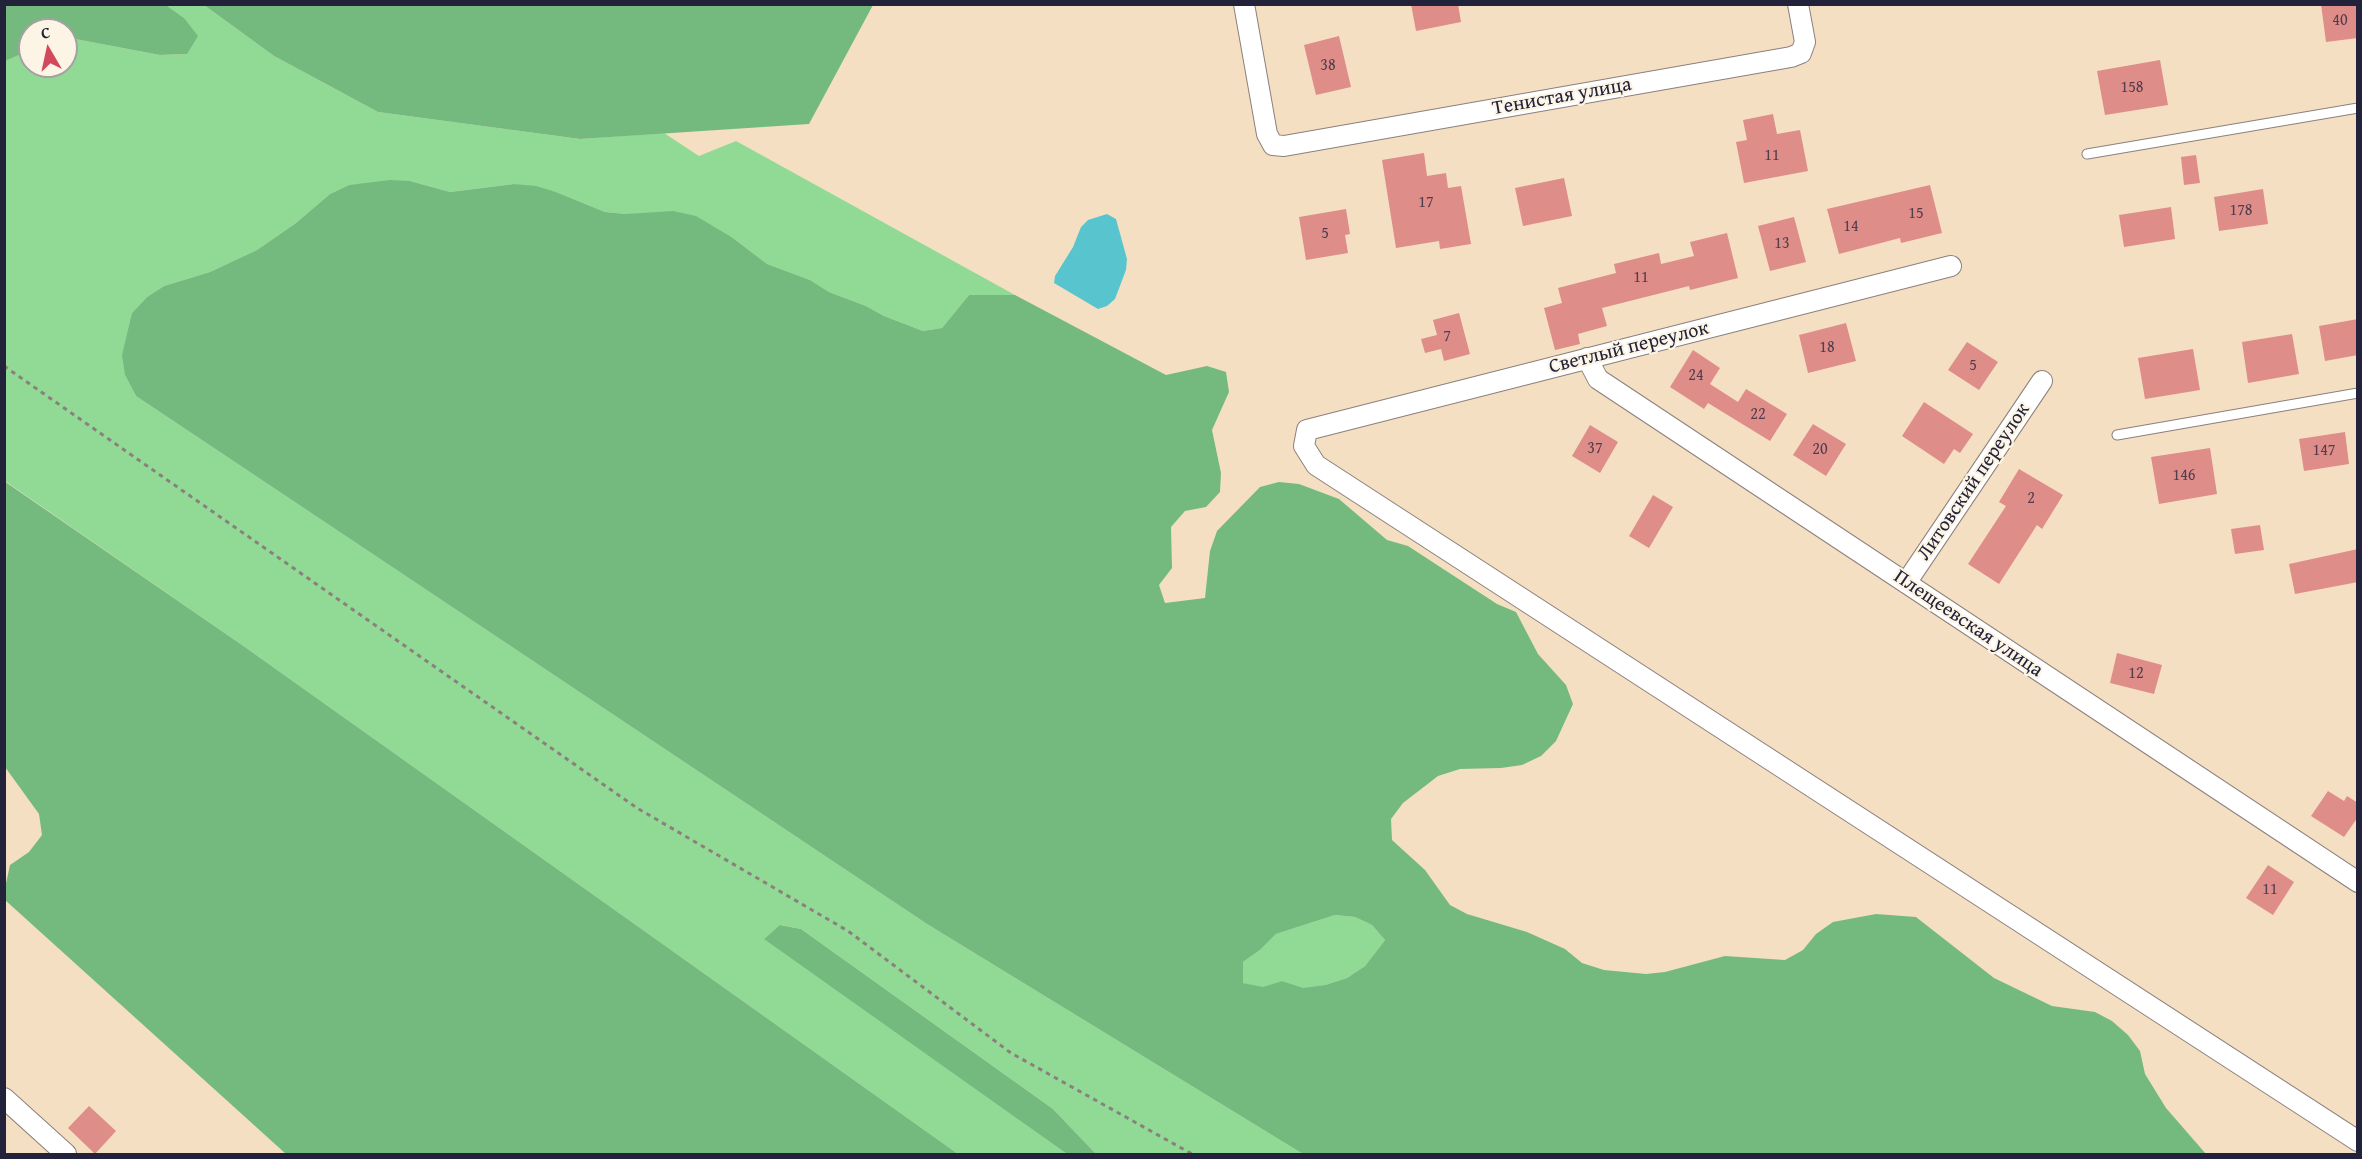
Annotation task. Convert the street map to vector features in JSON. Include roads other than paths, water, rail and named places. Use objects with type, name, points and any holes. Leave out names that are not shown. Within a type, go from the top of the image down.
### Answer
[{"type":"street","name":"Тенистая улица","points":[[1244,4],[1267,134],[1273,145],[1284,146],[1791,57],[1801,53],[1805,42],[1798,4]]},
{"type":"street","name":"Светлый переулок","points":[[1951,266],[1307,430],[1304,446],[1316,465],[2358,1141]]},
{"type":"street","name":"Плещеевская улица","points":[[1587,358],[1598,380],[2358,882]]},
{"type":"street","name":"Литовский переулок","points":[[1906,583],[2042,381]]},
{"type":"street","points":[[4,1098],[66,1155]]},
{"type":"lane","points":[[2087,154],[2358,108]]},
{"type":"lane","points":[[2118,435],[2358,393]]},
{"type":"water","points":[[1107,214],[1116,219],[1127,259],[1126,270],[1115,299],[1107,306],[1098,309],[1054,283],[1055,276],[1073,247],[1081,227],[1088,220]]}]
